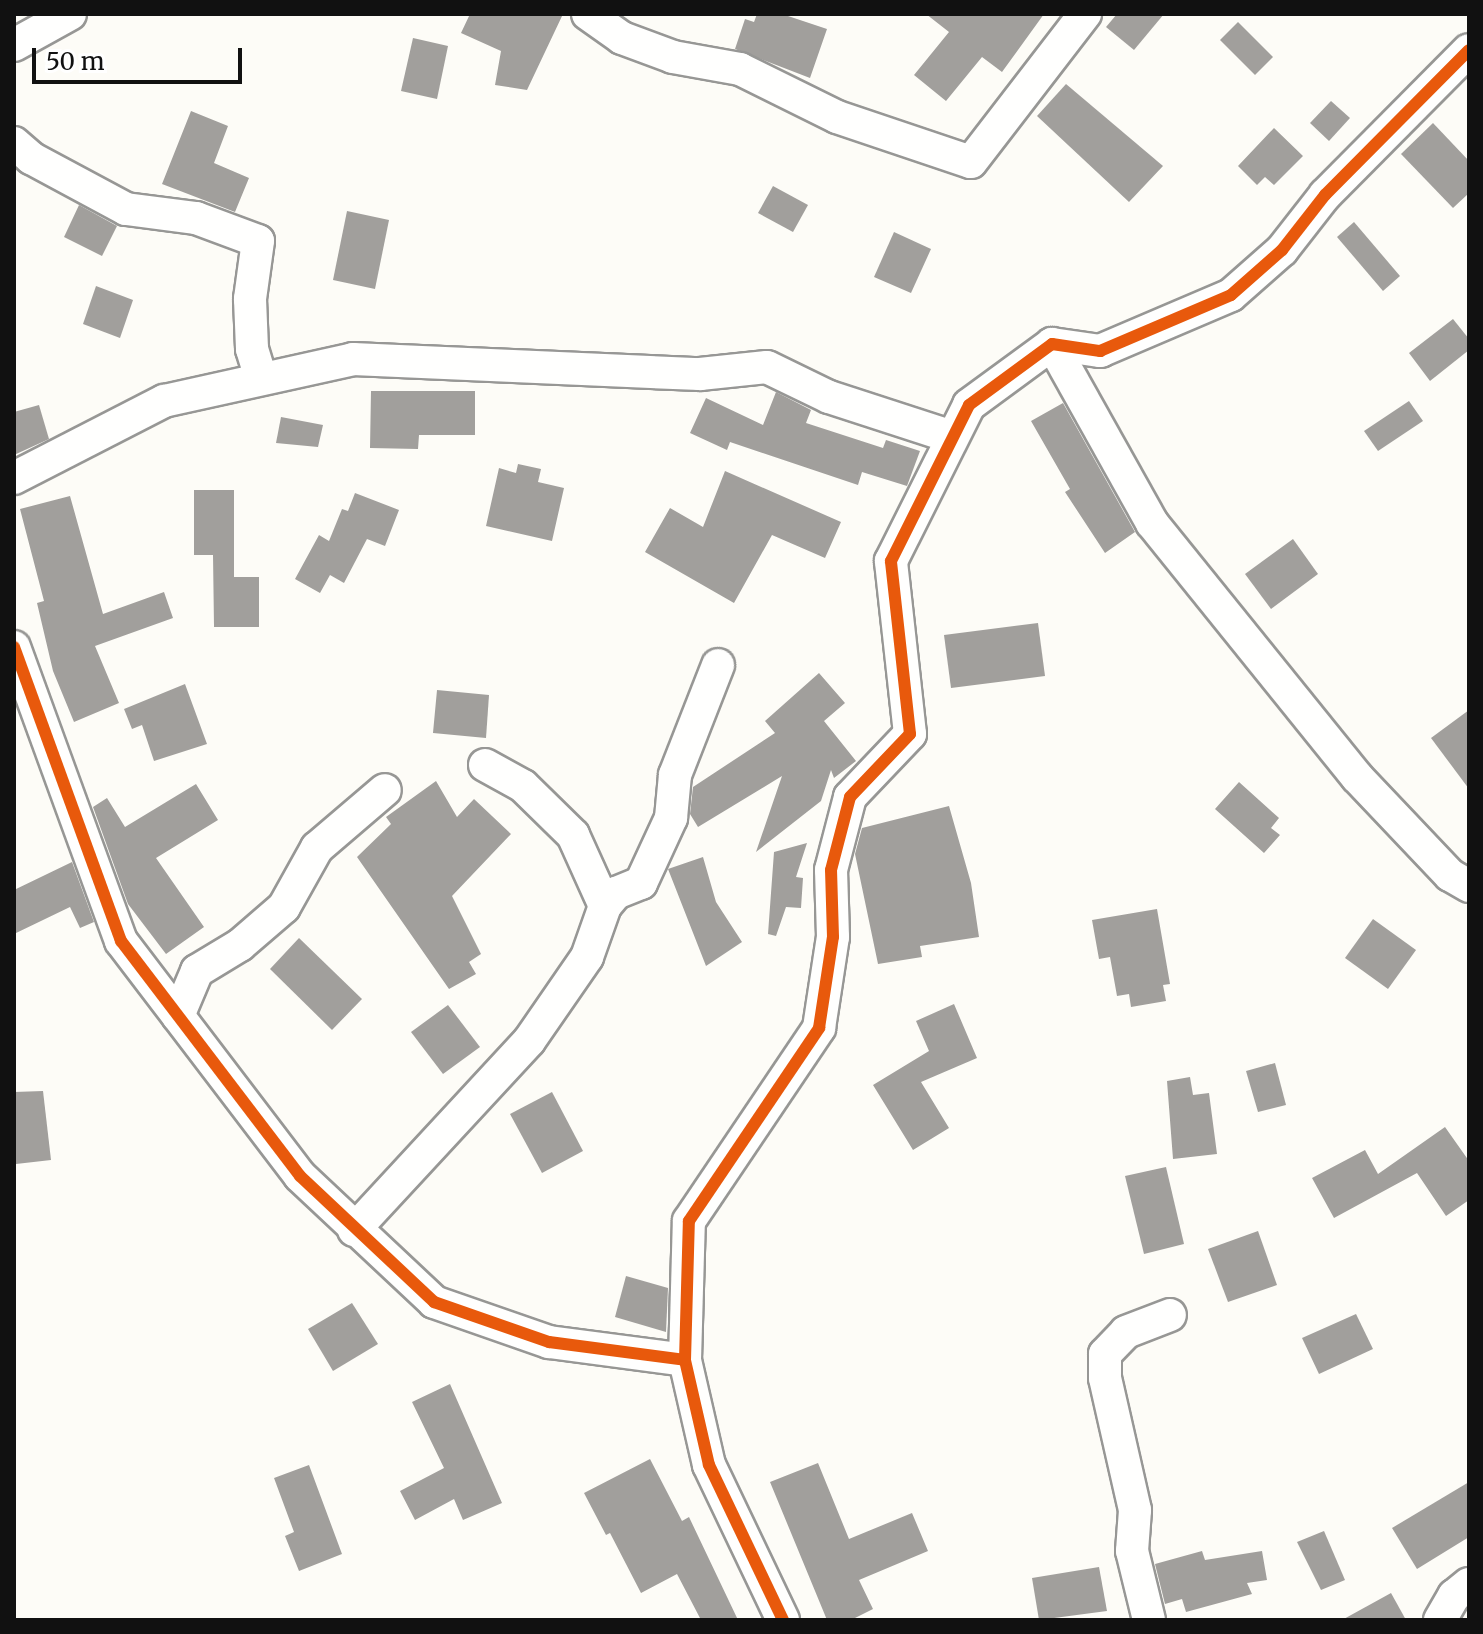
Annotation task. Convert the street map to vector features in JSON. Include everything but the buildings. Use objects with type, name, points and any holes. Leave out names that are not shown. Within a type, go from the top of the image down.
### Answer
[{"type":"street","points":[[14,45],[70,14]]},
{"type":"street","points":[[588,14],[622,38],[673,57],[740,69],[837,117],[971,162],[1085,14]]},
{"type":"street","points":[[783,1620],[709,1465],[685,1360],[689,1221],[819,1028],[833,937],[831,870],[850,797],[910,734],[891,561],[969,405],[1052,344],[1100,351],[1231,295],[1282,250],[1325,195],[1469,50]]},
{"type":"street","points":[[14,143],[31,158],[126,209],[196,218],[258,241],[250,299],[252,349],[261,379]]},
{"type":"street","points":[[1052,344],[1152,523],[1357,777],[1450,875],[1469,886]]},
{"type":"street","points":[[14,478],[164,401],[353,359],[700,374],[767,367],[829,397],[952,437]]},
{"type":"street","points":[[14,647],[121,941],[300,1176],[434,1302],[549,1342],[685,1360]]},
{"type":"street","points":[[354,1230],[529,1041],[587,957],[605,906],[616,893],[641,883],[671,818],[675,775],[718,665]]},
{"type":"street","points":[[485,765],[523,786],[573,835],[605,906]]},
{"type":"street","points":[[178,1016],[197,971],[240,945],[284,907],[317,848],[385,790]]},
{"type":"street","points":[[1149,1620],[1132,1551],[1135,1510],[1105,1378],[1105,1354],[1126,1332],[1170,1315]]},
{"type":"street","points":[[1440,1620],[1454,1596],[1469,1584]]},
{"type":"cycle path","points":[[783,1620],[709,1465],[685,1360],[689,1221],[819,1028],[833,937],[831,870],[850,797],[910,734],[891,561],[969,405],[1052,344],[1100,351],[1231,295],[1282,250],[1325,195],[1469,50]]},
{"type":"cycle path","points":[[14,647],[121,941],[300,1176],[434,1302],[549,1342],[685,1360]]}]
